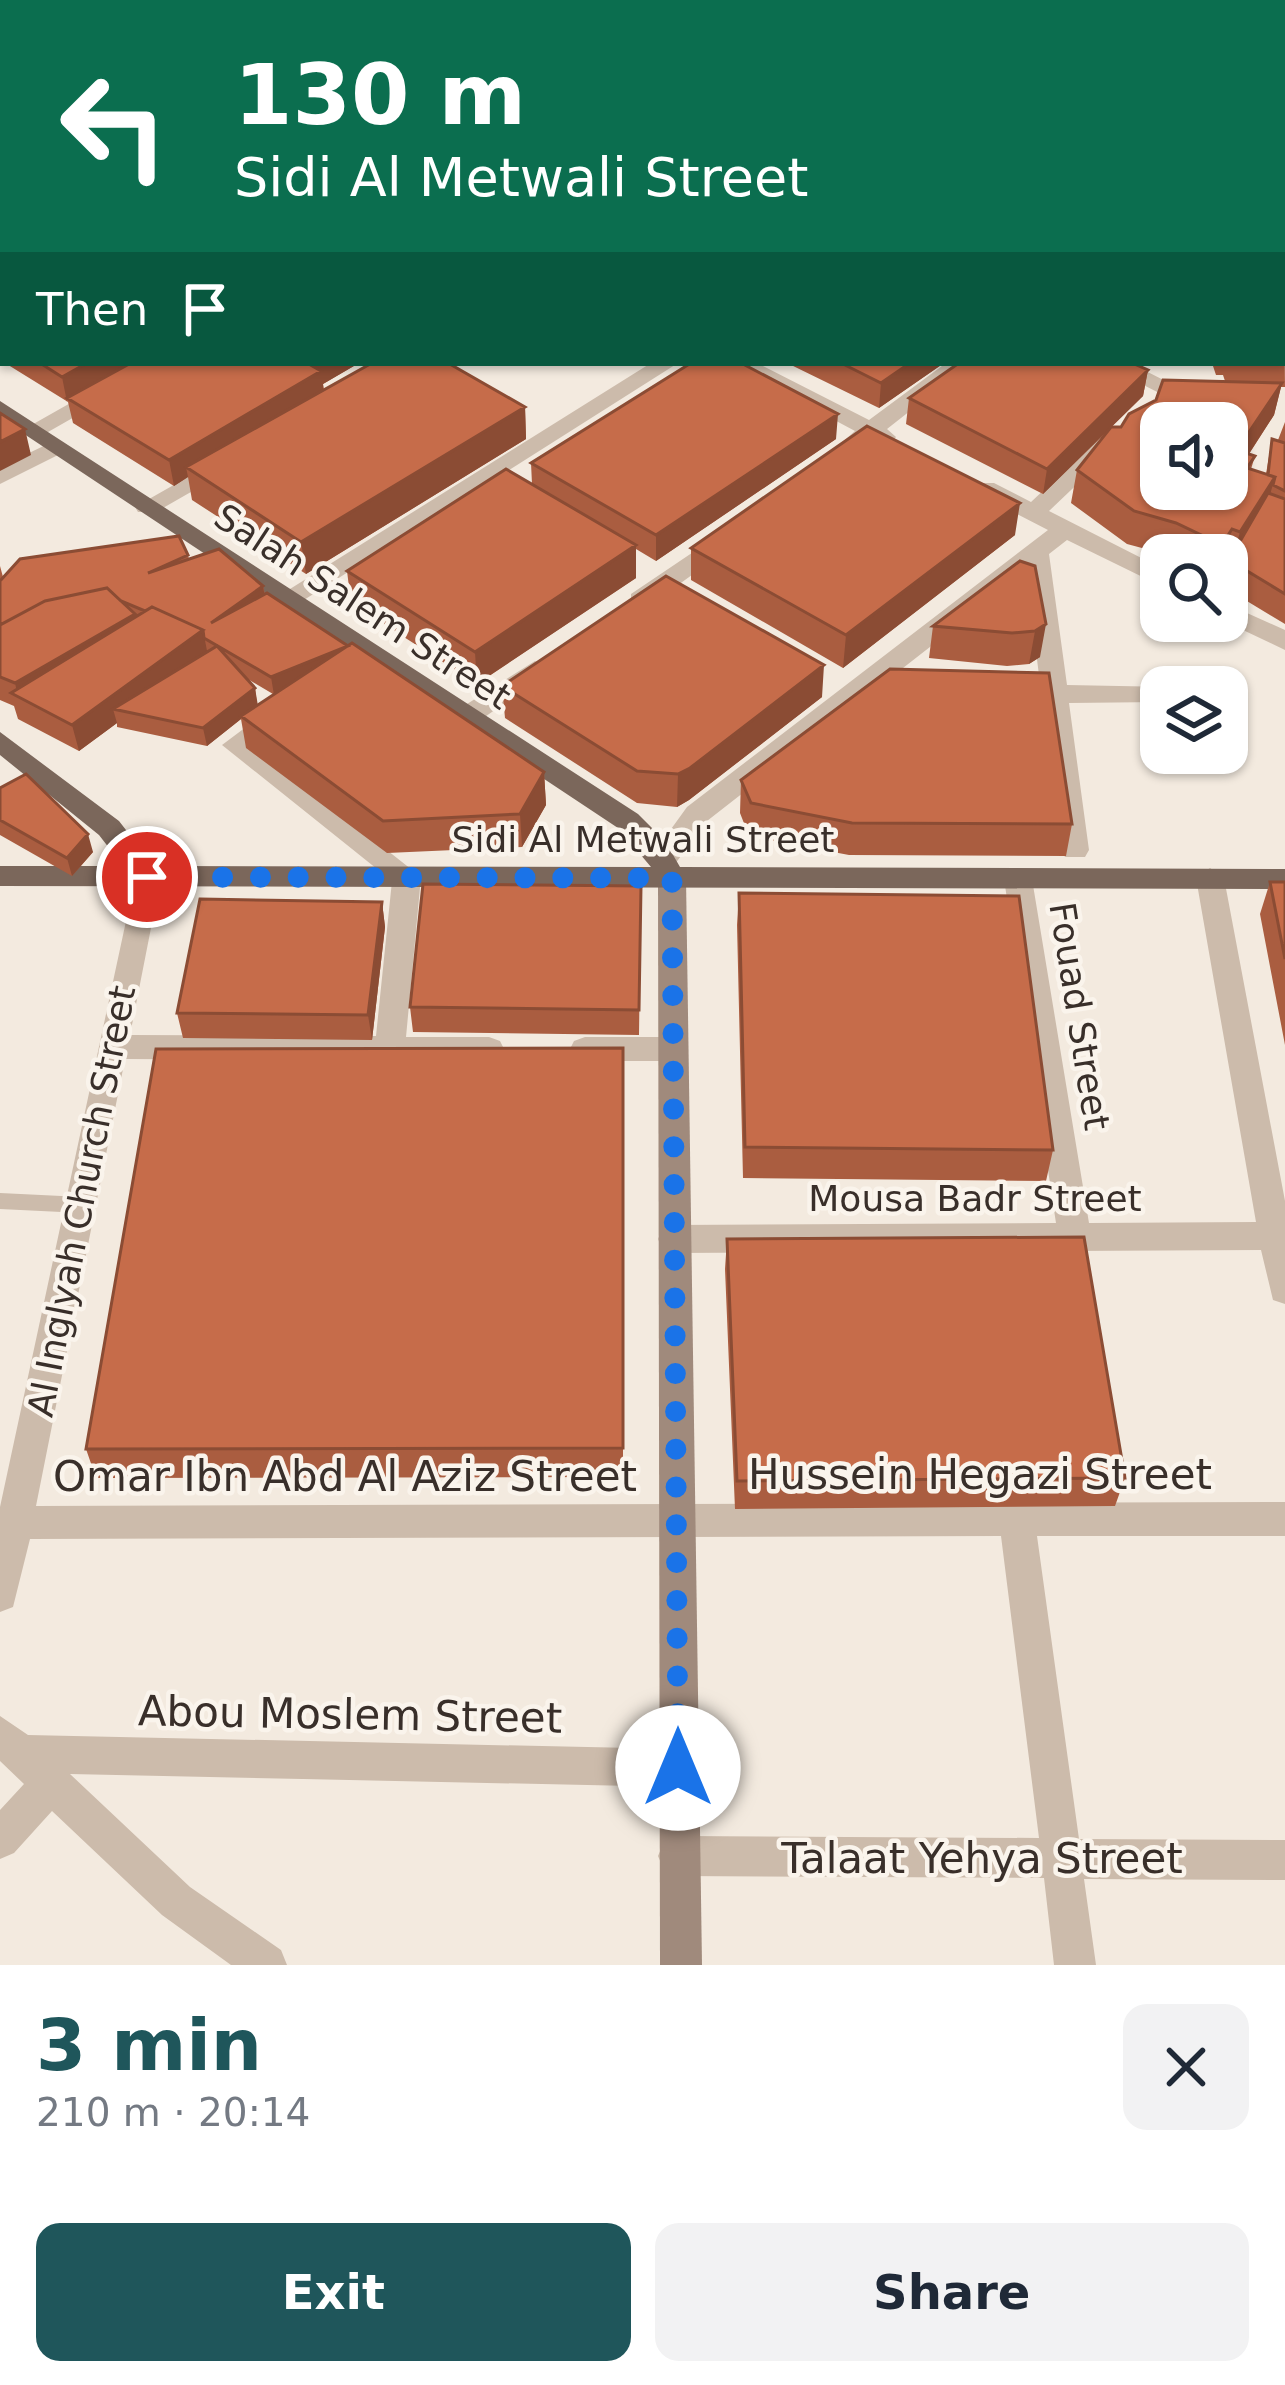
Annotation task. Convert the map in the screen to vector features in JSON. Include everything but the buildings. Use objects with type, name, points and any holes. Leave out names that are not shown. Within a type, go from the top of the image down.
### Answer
[{"type":"main road","name":"Salah Salem Street","points":[[0,408],[287,599],[360,658],[466,716],[628,821],[667,869]]},
{"type":"main road","points":[[0,741],[109,828],[147,877]]},
{"type":"main road","name":"Sidi Al Metwali Street","points":[[0,876],[407,878],[667,869],[1018,879],[1285,879]]},
{"type":"street","points":[[0,477],[45,439],[154,366]]},
{"type":"street","points":[[287,599],[493,484],[663,366]]},
{"type":"street","points":[[745,366],[912,451]]},
{"type":"street","points":[[815,472],[956,366]]},
{"type":"street","points":[[1119,366],[1196,398],[1169,402]]},
{"type":"street","points":[[1034,513],[1120,430]]},
{"type":"street","points":[[147,507],[246,451]]},
{"type":"street","points":[[952,472],[1140,568]]},
{"type":"street","points":[[620,614],[740,528]]},
{"type":"street","points":[[681,1965],[673,1049],[667,869],[697,814],[845,687],[1065,530]]},
{"type":"street","points":[[1036,551],[1075,850]]},
{"type":"street","points":[[1248,622],[1280,636]]},
{"type":"street","points":[[466,716],[562,652]]},
{"type":"street","points":[[1056,694],[1140,693]]},
{"type":"street","points":[[294,701],[236,745],[407,878],[390,1048]]},
{"type":"street","name":"Al Inglyah Church Street","points":[[0,1595],[147,877]]},
{"type":"street","points":[[1210,878],[1284,1281]]},
{"type":"street","name":"Fouad Street","points":[[1018,879],[1076,1237]]},
{"type":"street","points":[[111,1047],[673,1049]]},
{"type":"street","name":"Mousa Badr Street","points":[[674,1238],[1276,1236]]},
{"type":"street","name":"Omar Ibn Abd Al Aziz Street","points":[[15,1523],[676,1519]]},
{"type":"street","name":"Hussein Hegazi Street","points":[[676,1519],[1285,1519]]},
{"type":"street","points":[[1017,1519],[1075,1965]]},
{"type":"street","points":[[10,1744],[176,1901],[266,1965]]},
{"type":"street","name":"Abou Moslem Street","points":[[10,1744],[678,1768]]},
{"type":"street","points":[[0,1839],[50,1785]]},
{"type":"street","name":"Talaat Yehya Street","points":[[678,1856],[1285,1860]]},
{"type":"lane","points":[[0,1201],[82,1204]]},
{"type":"route","points":[[147,877],[672,878],[678,1768]]}]
